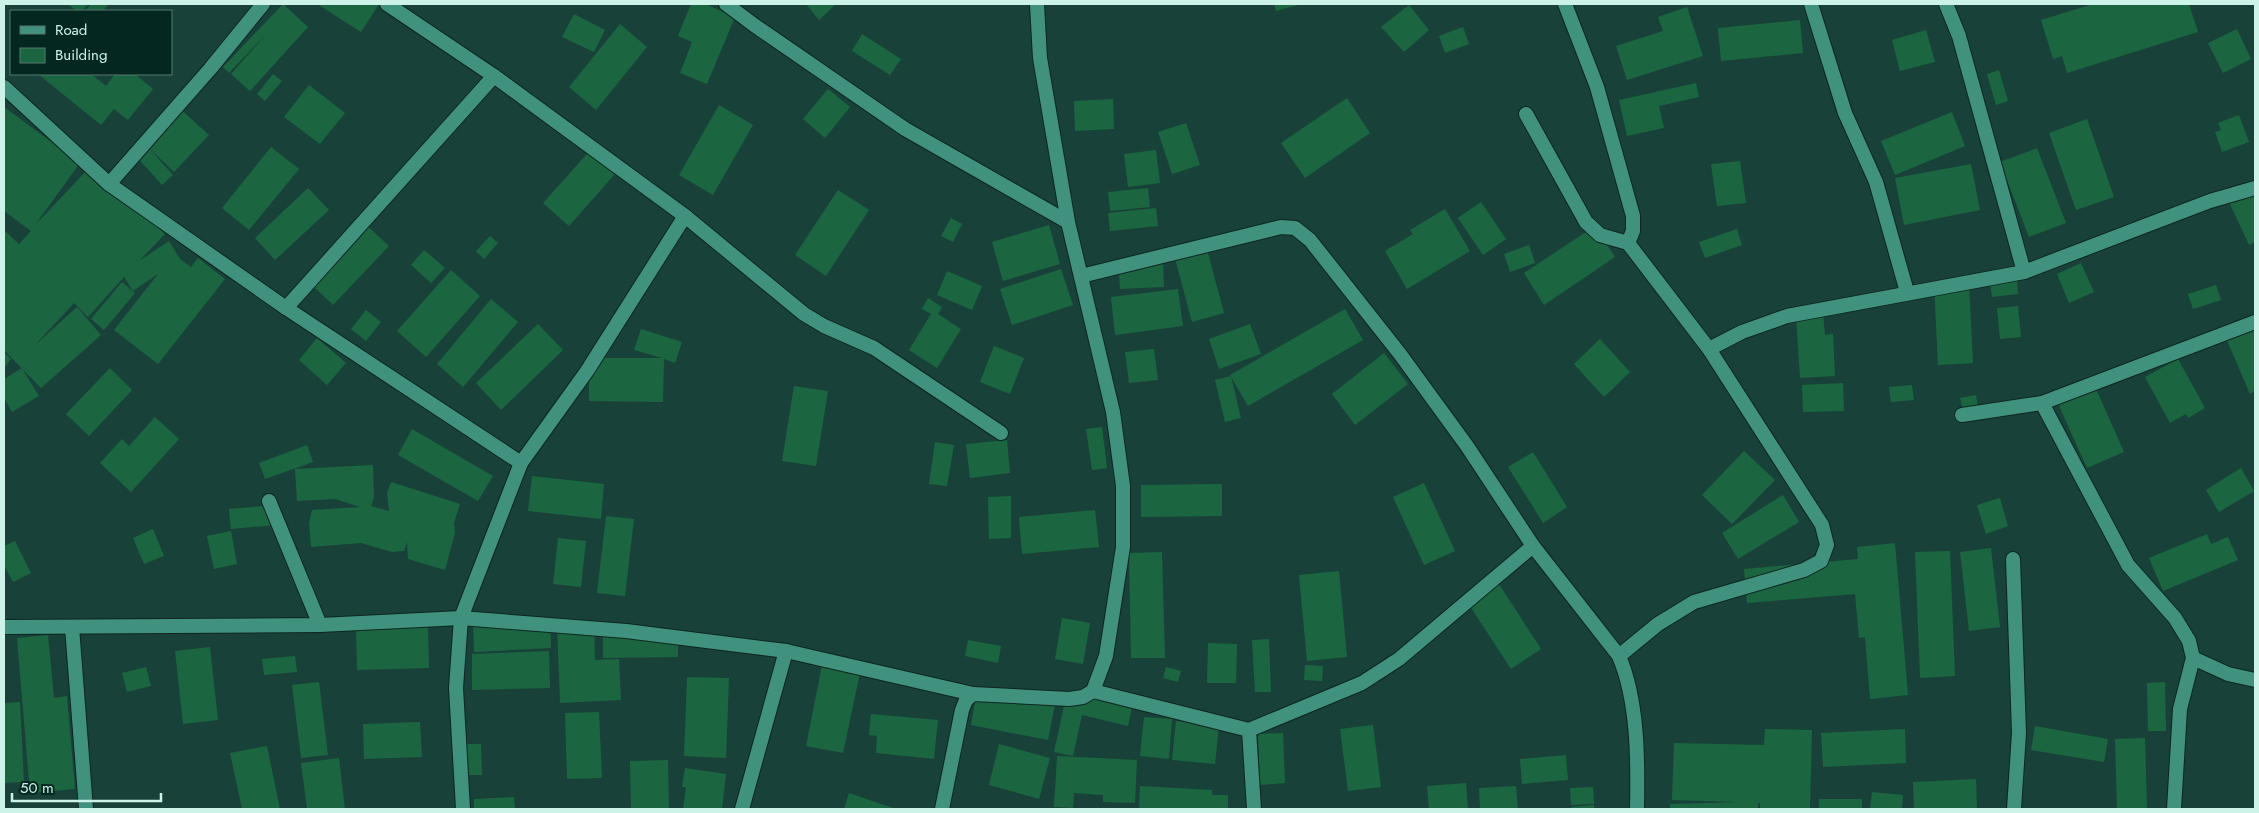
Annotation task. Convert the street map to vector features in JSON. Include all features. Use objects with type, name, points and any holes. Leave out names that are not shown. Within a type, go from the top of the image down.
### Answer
[{"type":"street","points":[[109,184],[210,69],[263,4]]},
{"type":"street","points":[[387,4],[494,76],[685,216],[804,314],[824,326],[874,348],[1001,433]]},
{"type":"street","points":[[726,4],[905,129],[1068,222]]},
{"type":"street","points":[[4,627],[320,625],[460,618],[626,631],[786,651],[973,694],[1069,699],[1083,698],[1093,691],[1106,656],[1123,547],[1123,486],[1113,412],[1068,222],[1040,58],[1037,4]]},
{"type":"street","points":[[1565,4],[1597,87],[1633,216],[1633,231],[1628,243]]},
{"type":"street","points":[[1811,4],[1845,113],[1876,182],[1907,292]]},
{"type":"street","points":[[1946,4],[1959,36],[2024,272]]},
{"type":"street","points":[[286,308],[494,76]]},
{"type":"street","points":[[4,87],[109,184],[286,308],[521,463]]},
{"type":"street","points":[[1526,114],[1586,222],[1600,235],[1628,243],[1709,349],[1822,525],[1827,545],[1821,561],[1804,570],[1694,602],[1658,624],[1619,656]]},
{"type":"street","points":[[1709,349],[1742,332],[1787,316],[1907,292],[2024,272],[2210,201],[2255,188]]},
{"type":"street","points":[[463,809],[456,688],[460,618],[521,463],[588,372],[685,216]]},
{"type":"street","points":[[1081,276],[1281,227],[1295,228],[1310,240],[1400,354],[1467,446],[1532,546],[1619,656],[1627,675],[1638,757],[1637,809]]},
{"type":"street","points":[[1962,415],[2042,403],[2255,322]]},
{"type":"street","points":[[2042,403],[2128,565],[2175,618],[2189,640],[2193,658],[2180,709],[2174,809]]},
{"type":"street","points":[[269,501],[320,625]]},
{"type":"street","points":[[1093,691],[1249,730],[1362,683],[1399,659],[1532,546]]},
{"type":"street","points":[[2013,559],[2019,734],[2014,809]]},
{"type":"street","points":[[72,627],[86,809]]},
{"type":"street","points":[[742,809],[786,651]]},
{"type":"street","points":[[2193,658],[2228,674],[2255,680]]},
{"type":"street","points":[[942,809],[962,710],[966,700],[973,694]]},
{"type":"street","points":[[1249,730],[1254,809]]},
{"type":"building","points":[[67,4],[88,4],[83,10],[76,10]]},
{"type":"building","points":[[91,4],[109,4],[104,10],[86,10]]},
{"type":"building","points":[[283,4],[308,27],[250,91],[231,74],[268,32],[229,73],[223,67]]},
{"type":"building","points":[[317,4],[379,4],[361,32]]},
{"type":"building","points":[[691,4],[705,4],[735,17],[707,84],[680,73],[692,42],[678,36]]},
{"type":"building","points":[[806,4],[836,4],[819,20]]},
{"type":"building","points":[[1274,4],[1302,4],[1276,11]]},
{"type":"building","points":[[2093,4],[2189,4],[2198,32],[2067,73],[2062,56],[2053,59],[2041,20]]},
{"type":"building","points":[[1409,5],[1429,30],[1404,52],[1381,27]]},
{"type":"building","points":[[1687,7],[1703,56],[1627,80],[1616,46],[1663,31],[1658,17]]},
{"type":"building","points":[[574,14],[605,30],[594,52],[562,37]]},
{"type":"building","points":[[1800,20],[1803,53],[1721,61],[1718,28]]},
{"type":"building","points":[[620,24],[647,47],[596,110],[569,87]]},
{"type":"building","points":[[1463,27],[1469,44],[1445,53],[1439,36]]},
{"type":"building","points":[[2237,29],[2251,59],[2223,73],[2208,43]]},
{"type":"building","points":[[1926,30],[1935,62],[1900,71],[1892,40]]},
{"type":"building","points":[[862,34],[901,59],[890,75],[852,51]]},
{"type":"building","points":[[1999,70],[2008,101],[1996,105],[1987,74]]},
{"type":"building","points":[[273,74],[282,81],[265,101],[257,94]]},
{"type":"building","points":[[39,75],[92,75],[106,86],[114,75],[136,75],[153,89],[128,120],[114,109],[101,125]]},
{"type":"building","points":[[1696,83],[1699,97],[1659,106],[1664,128],[1627,136],[1619,100]]},
{"type":"building","points":[[309,85],[345,113],[320,144],[284,117]]},
{"type":"building","points":[[828,89],[850,107],[825,138],[803,119]]},
{"type":"building","points":[[1347,98],[1370,133],[1305,178],[1281,143]]},
{"type":"building","points":[[1113,99],[1114,129],[1075,131],[1074,101]]},
{"type":"building","points":[[719,105],[753,125],[713,195],[679,175]]},
{"type":"building","points":[[4,107],[80,163],[35,225],[92,165],[165,234],[139,261],[169,241],[180,259],[191,267],[198,258],[225,279],[158,364],[114,330],[158,274],[133,291],[124,277],[88,317],[74,303],[34,346],[77,307],[101,335],[41,388],[4,350],[4,230],[19,244],[31,231],[4,211]]},
{"type":"building","points":[[179,108],[209,135],[174,172],[149,148],[173,175],[162,185],[137,157]]},
{"type":"building","points":[[1952,112],[1965,146],[1895,175],[1881,141]]},
{"type":"building","points":[[2239,115],[2249,142],[2222,152],[2215,132],[2221,130],[2218,123]]},
{"type":"building","points":[[2087,119],[2114,197],[2076,210],[2049,133]]},
{"type":"building","points":[[1186,123],[1200,165],[1172,174],[1158,132]]},
{"type":"building","points":[[596,144],[622,166],[569,226],[543,203]]},
{"type":"building","points":[[271,147],[299,169],[249,230],[222,208]]},
{"type":"building","points":[[2037,148],[2066,223],[2029,237],[2000,162]]},
{"type":"building","points":[[1156,150],[1160,183],[1128,187],[1124,154]]},
{"type":"building","points":[[1740,161],[1746,203],[1717,206],[1711,164]]},
{"type":"building","points":[[1971,164],[1980,210],[1904,225],[1895,178]]},
{"type":"building","points":[[308,188],[329,210],[275,260],[255,238]]},
{"type":"building","points":[[1148,188],[1150,207],[1110,211],[1108,192]]},
{"type":"building","points":[[838,190],[869,210],[826,276],[795,255]]},
{"type":"building","points":[[2255,190],[2255,242],[2249,245],[2229,202]]},
{"type":"building","points":[[1481,202],[1506,239],[1483,255],[1458,218]]},
{"type":"building","points":[[1156,208],[1158,226],[1110,231],[1108,213]]},
{"type":"building","points":[[1445,209],[1470,251],[1407,289],[1385,251],[1413,234],[1410,230]]},
{"type":"building","points":[[951,218],[962,224],[953,242],[941,236]]},
{"type":"building","points":[[362,221],[389,246],[333,305],[307,280]]},
{"type":"building","points":[[1049,225],[1060,264],[1003,281],[992,242]]},
{"type":"building","points":[[1595,226],[1615,257],[1544,305],[1524,273]]},
{"type":"building","points":[[1737,229],[1742,245],[1705,258],[1699,242]]},
{"type":"building","points":[[490,236],[498,243],[484,259],[476,251]]},
{"type":"building","points":[[1205,242],[1224,313],[1192,322],[1173,251]]},
{"type":"building","points":[[1529,245],[1535,263],[1510,272],[1504,254]]},
{"type":"building","points":[[424,250],[445,268],[431,283],[411,265]]},
{"type":"building","points":[[1163,257],[1164,287],[1120,289],[1118,259]]},
{"type":"building","points":[[2081,263],[2094,292],[2069,303],[2057,274]]},
{"type":"building","points":[[1061,269],[1073,305],[1012,325],[1000,289]]},
{"type":"building","points":[[451,270],[480,296],[426,357],[397,331]]},
{"type":"building","points":[[947,271],[982,286],[972,310],[937,295]]},
{"type":"building","points":[[2017,279],[2018,294],[1992,297],[1990,281]]},
{"type":"building","points":[[122,282],[135,293],[104,330],[91,319]]},
{"type":"building","points":[[1969,283],[1973,363],[1938,365],[1934,285]]},
{"type":"building","points":[[2216,285],[2221,300],[2193,309],[2188,294]]},
{"type":"building","points":[[1178,289],[1183,326],[1115,335],[1111,297]]},
{"type":"building","points":[[928,298],[942,307],[938,314],[961,329],[937,368],[909,350],[931,314],[922,309]]},
{"type":"building","points":[[491,299],[518,322],[463,387],[437,364]]},
{"type":"building","points":[[2018,306],[2021,337],[2000,339],[1997,308]]},
{"type":"building","points":[[1345,309],[1363,340],[1248,406],[1230,375]]},
{"type":"building","points":[[366,310],[381,322],[366,341],[351,329]]},
{"type":"building","points":[[1823,313],[1825,335],[1833,334],[1835,376],[1800,378],[1796,315]]},
{"type":"building","points":[[538,324],[563,350],[501,410],[476,383]]},
{"type":"building","points":[[1250,324],[1261,354],[1219,369],[1209,339]]},
{"type":"building","points":[[2255,325],[2255,391],[2250,394],[2226,338]]},
{"type":"building","points":[[641,329],[682,342],[675,363],[664,359],[663,402],[589,401],[589,358],[662,358],[634,350]]},
{"type":"building","points":[[317,338],[346,363],[327,385],[299,360]]},
{"type":"building","points":[[1600,339],[1630,372],[1604,397],[1574,364]]},
{"type":"building","points":[[994,346],[1024,358],[1010,394],[980,382]]},
{"type":"building","points":[[1154,349],[1158,380],[1129,383],[1125,352]]},
{"type":"building","points":[[4,352],[11,359],[4,368]]},
{"type":"building","points":[[1384,353],[1408,384],[1355,425],[1332,394]]},
{"type":"building","points":[[2178,359],[2205,408],[2188,418],[2186,414],[2170,423],[2145,377]]},
{"type":"building","points":[[22,368],[39,396],[12,412],[4,398],[4,379]]},
{"type":"building","points":[[110,368],[132,390],[89,436],[66,414]]},
{"type":"building","points":[[1231,376],[1241,418],[1225,422],[1215,380]]},
{"type":"building","points":[[2093,382],[2124,452],[2087,468],[2056,399]]},
{"type":"building","points":[[1843,383],[1844,411],[1803,412],[1802,385]]},
{"type":"building","points":[[1912,385],[1914,400],[1891,402],[1889,387]]},
{"type":"building","points":[[794,386],[828,391],[816,466],[782,461]]},
{"type":"building","points":[[1976,395],[1978,407],[1963,410],[1960,398]]},
{"type":"building","points":[[155,417],[179,439],[131,492],[100,463],[122,439],[129,446]]},
{"type":"building","points":[[1102,427],[1107,468],[1092,470],[1086,429]]},
{"type":"building","points":[[412,429],[493,476],[478,501],[398,455]]},
{"type":"building","points":[[1007,440],[1010,473],[970,478],[966,444]]},
{"type":"building","points":[[935,442],[954,445],[947,486],[929,484]]},
{"type":"building","points":[[307,445],[313,462],[265,479],[259,463]]},
{"type":"building","points":[[1744,451],[1775,480],[1732,524],[1702,495]]},
{"type":"building","points":[[1533,452],[1567,507],[1543,523],[1508,467]]},
{"type":"building","points":[[373,465],[374,497],[371,506],[389,511],[387,493],[391,482],[460,504],[454,523],[455,533],[445,570],[408,559],[407,542],[404,551],[392,552],[361,543],[311,547],[309,523],[312,510],[360,507],[335,499],[297,501],[295,469]]},
{"type":"building","points":[[2241,468],[2254,491],[2219,512],[2206,490]]},
{"type":"building","points":[[532,476],[604,484],[601,519],[528,511]]},
{"type":"building","points":[[1424,483],[1455,551],[1424,565],[1393,497]]},
{"type":"building","points":[[1222,484],[1222,516],[1141,517],[1141,485]]},
{"type":"building","points":[[1783,495],[1799,522],[1738,559],[1722,533]]},
{"type":"building","points":[[1011,496],[1011,538],[989,539],[988,497]]},
{"type":"building","points":[[2000,498],[2008,526],[1986,534],[1977,505]]},
{"type":"building","points":[[276,505],[278,525],[231,529],[229,509]]},
{"type":"building","points":[[1095,510],[1099,547],[1022,554],[1019,517]]},
{"type":"building","points":[[606,516],[634,519],[625,596],[597,593]]},
{"type":"building","points":[[153,529],[164,556],[144,564],[133,538]]},
{"type":"building","points":[[231,531],[237,564],[214,569],[207,536]]},
{"type":"building","points":[[2207,534],[2211,544],[2228,537],[2238,560],[2163,591],[2149,558]]},
{"type":"building","points":[[558,538],[586,541],[581,587],[553,584]]},
{"type":"building","points":[[15,541],[31,573],[13,582],[4,565],[4,546]]},
{"type":"building","points":[[1895,543],[1908,695],[1870,699],[1865,637],[1859,638],[1855,594],[1747,603],[1744,569],[1858,559],[1857,547]]},
{"type":"building","points":[[1991,548],[2000,627],[1969,631],[1960,552]]},
{"type":"building","points":[[1950,551],[1955,676],[1920,678],[1915,552]]},
{"type":"building","points":[[1162,552],[1165,658],[1131,658],[1129,553]]},
{"type":"building","points":[[1339,571],[1347,657],[1307,661],[1299,575]]},
{"type":"building","points":[[1497,581],[1541,649],[1511,669],[1466,600]]},
{"type":"building","points":[[550,618],[551,648],[474,652],[473,621]]},
{"type":"building","points":[[1062,618],[1090,623],[1083,664],[1055,659]]},
{"type":"building","points":[[594,623],[595,660],[619,659],[621,700],[560,703],[557,625]]},
{"type":"building","points":[[428,627],[429,668],[357,670],[356,629]]},
{"type":"building","points":[[678,630],[678,657],[603,658],[603,631]]},
{"type":"building","points":[[48,635],[54,698],[67,696],[75,789],[30,793],[17,638]]},
{"type":"building","points":[[1269,639],[1271,692],[1255,692],[1252,640]]},
{"type":"building","points":[[968,640],[1001,646],[998,663],[965,656]]},
{"type":"building","points":[[1208,643],[1237,644],[1236,683],[1207,683]]},
{"type":"building","points":[[210,647],[218,720],[183,724],[175,651]]},
{"type":"building","points":[[549,651],[550,688],[472,690],[472,654]]},
{"type":"building","points":[[295,656],[297,672],[264,675],[262,659]]},
{"type":"building","points":[[823,660],[861,668],[843,753],[806,746]]},
{"type":"building","points":[[1305,665],[1323,666],[1322,681],[1304,680]]},
{"type":"building","points":[[146,667],[151,686],[127,692],[122,673]]},
{"type":"building","points":[[1166,667],[1181,671],[1178,682],[1163,678]]},
{"type":"building","points":[[687,677],[729,678],[726,758],[684,756]]},
{"type":"building","points":[[319,682],[328,755],[301,758],[292,685]]},
{"type":"building","points":[[2165,682],[2166,731],[2148,731],[2147,683]]},
{"type":"building","points":[[977,690],[1055,704],[1048,740],[971,725]]},
{"type":"building","points":[[1067,692],[1132,707],[1128,726],[1082,715],[1073,756],[1054,752]]},
{"type":"building","points":[[20,702],[24,782],[4,783],[4,703]]},
{"type":"building","points":[[599,712],[602,778],[567,779],[565,713]]},
{"type":"building","points":[[871,714],[938,720],[934,759],[876,753],[877,736],[869,735]]},
{"type":"building","points":[[1144,717],[1172,719],[1169,759],[1140,756]]},
{"type":"building","points":[[1176,721],[1219,725],[1215,764],[1172,760]]},
{"type":"building","points":[[420,722],[422,757],[364,759],[363,724]]},
{"type":"building","points":[[1373,725],[1381,787],[1348,791],[1340,729]]},
{"type":"building","points":[[2035,726],[2108,739],[2104,762],[2031,750]]},
{"type":"building","points":[[1765,729],[1812,730],[1810,809],[1760,809],[1760,803],[1758,803],[1758,809],[1670,809],[1670,804],[1739,802],[1672,800],[1674,743],[1764,745]]},
{"type":"building","points":[[1905,729],[1906,763],[1823,767],[1821,733]]},
{"type":"building","points":[[1283,733],[1285,783],[1260,785],[1258,734]]},
{"type":"building","points":[[2145,738],[2147,808],[2117,809],[2115,739]]},
{"type":"building","points":[[465,744],[481,744],[482,775],[467,775]]},
{"type":"building","points":[[999,744],[1050,758],[1039,799],[989,785]]},
{"type":"building","points":[[267,746],[280,809],[242,809],[230,753]]},
{"type":"building","points":[[1566,755],[1568,780],[1522,784],[1520,759]]},
{"type":"building","points":[[1057,756],[1137,760],[1135,803],[1103,802],[1103,795],[1074,793],[1073,808],[1054,807]]},
{"type":"building","points":[[339,758],[345,809],[307,809],[301,763]]},
{"type":"building","points":[[668,760],[669,809],[631,809],[630,761]]},
{"type":"building","points":[[685,768],[726,774],[722,809],[683,809],[686,787],[682,787]]},
{"type":"building","points":[[1976,779],[1977,809],[1914,809],[1913,782]]},
{"type":"building","points":[[1466,783],[1468,809],[1429,809],[1427,786]]},
{"type":"building","points":[[1140,786],[1212,790],[1212,795],[1228,795],[1228,809],[1139,809]]},
{"type":"building","points":[[1516,786],[1518,809],[1480,809],[1479,788]]},
{"type":"building","points":[[1593,787],[1594,804],[1571,805],[1570,788]]},
{"type":"building","points":[[1872,792],[1903,795],[1902,809],[1870,809]]},
{"type":"building","points":[[849,793],[896,809],[844,809]]},
{"type":"building","points":[[514,797],[515,809],[474,809],[474,799]]},
{"type":"building","points":[[1819,799],[1862,799],[1862,809],[1819,809]]},
{"type":"building","points":[[1594,805],[1594,809],[1572,809],[1571,807]]}]
